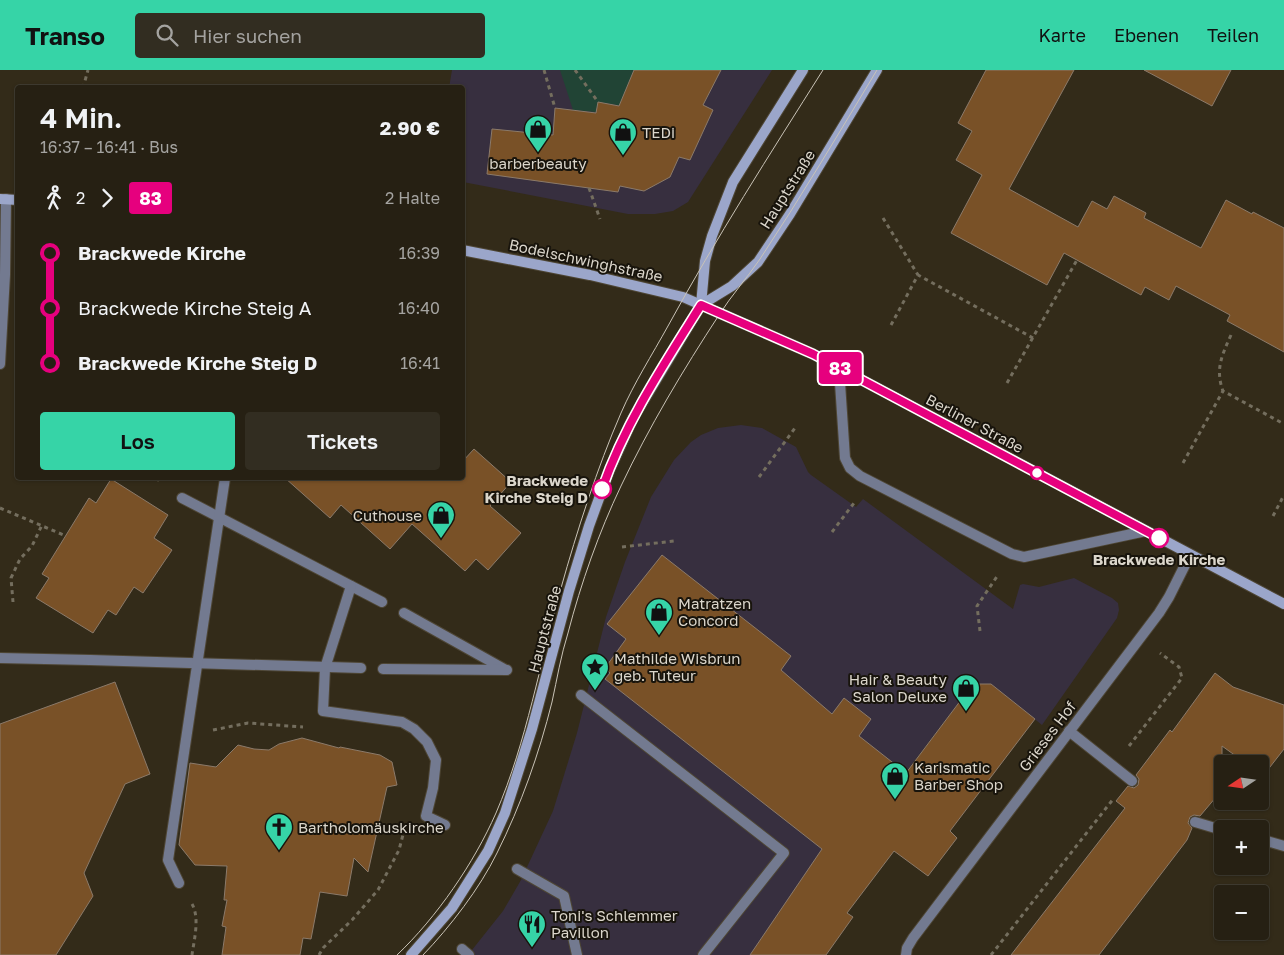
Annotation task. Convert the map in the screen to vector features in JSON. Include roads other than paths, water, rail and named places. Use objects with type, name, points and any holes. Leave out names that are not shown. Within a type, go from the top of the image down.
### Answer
[{"type":"street","name":"Hauptstraße","points":[[411,955],[452,908],[488,851],[505,813],[532,729],[569,591],[609,471],[633,418],[701,305],[705,261],[712,236],[733,182],[803,70]]},
{"type":"street","name":"Hauptstraße","points":[[701,305],[732,286],[758,262],[790,214],[877,70]]},
{"type":"street","points":[[0,364],[6,275],[3,199]]},
{"type":"street","name":"Bodelschwinghstraße","points":[[465,251],[590,275],[684,297],[701,305]]},
{"type":"street","name":"Berliner Straße","points":[[701,305],[813,354],[1284,604]]},
{"type":"street","points":[[839,368],[845,458],[850,468],[860,476],[1012,554],[1024,557],[1146,531]]},
{"type":"street","points":[[179,882],[168,860],[226,480]]},
{"type":"street","points":[[182,498],[382,602]]},
{"type":"street","name":"Grieses Hof","points":[[906,955],[907,948],[913,938],[1159,612],[1169,597],[1190,555]]},
{"type":"street","points":[[351,586],[325,668],[323,711],[402,722],[414,728],[427,742],[436,760],[433,788],[426,816],[444,826]]},
{"type":"street","points":[[383,669],[507,670],[404,613]]},
{"type":"street","points":[[0,658],[361,668]]},
{"type":"street","points":[[581,695],[784,853],[703,955]]},
{"type":"street","points":[[1069,730],[1132,781]]},
{"type":"street","points":[[1195,822],[1214,828]]},
{"type":"street","points":[[1269,842],[1284,846]]},
{"type":"street","points":[[517,869],[564,896],[576,955]]},
{"type":"tram line","points":[[397,955],[440,907],[466,870],[496,813],[525,730],[567,566],[596,478],[626,402],[705,261],[823,70]]},
{"type":"tram line","points":[[423,955],[454,920],[473,893],[506,835],[529,779],[541,741],[552,702],[563,650],[585,577],[605,521],[632,464],[692,357],[775,236],[877,70]]},
{"type":"place","name":"barberbeauty","points":[[538,153]]},
{"type":"place","name":"TEDi","points":[[623,156]]},
{"type":"place","name":"Brackwede Kirche Steig D","points":[[602,489]]},
{"type":"place","name":"Brackwede Kirche","points":[[1159,538]]},
{"type":"place","name":"Cuthouse","points":[[441,539]]},
{"type":"place","name":"Matratzen Concord","points":[[659,636]]},
{"type":"place","name":"Mathilde Wisbrun geb. Tuteur","points":[[595,691]]},
{"type":"place","name":"Hair & Beauty Salon Deluxe","points":[[966,712]]},
{"type":"place","name":"Karismatic Barber Shop","points":[[895,800]]},
{"type":"place","name":"Bartholomäuskirche","points":[[279,851]]},
{"type":"place","name":"Toni's Schlemmer Pavillon","points":[[532,948]]}]
